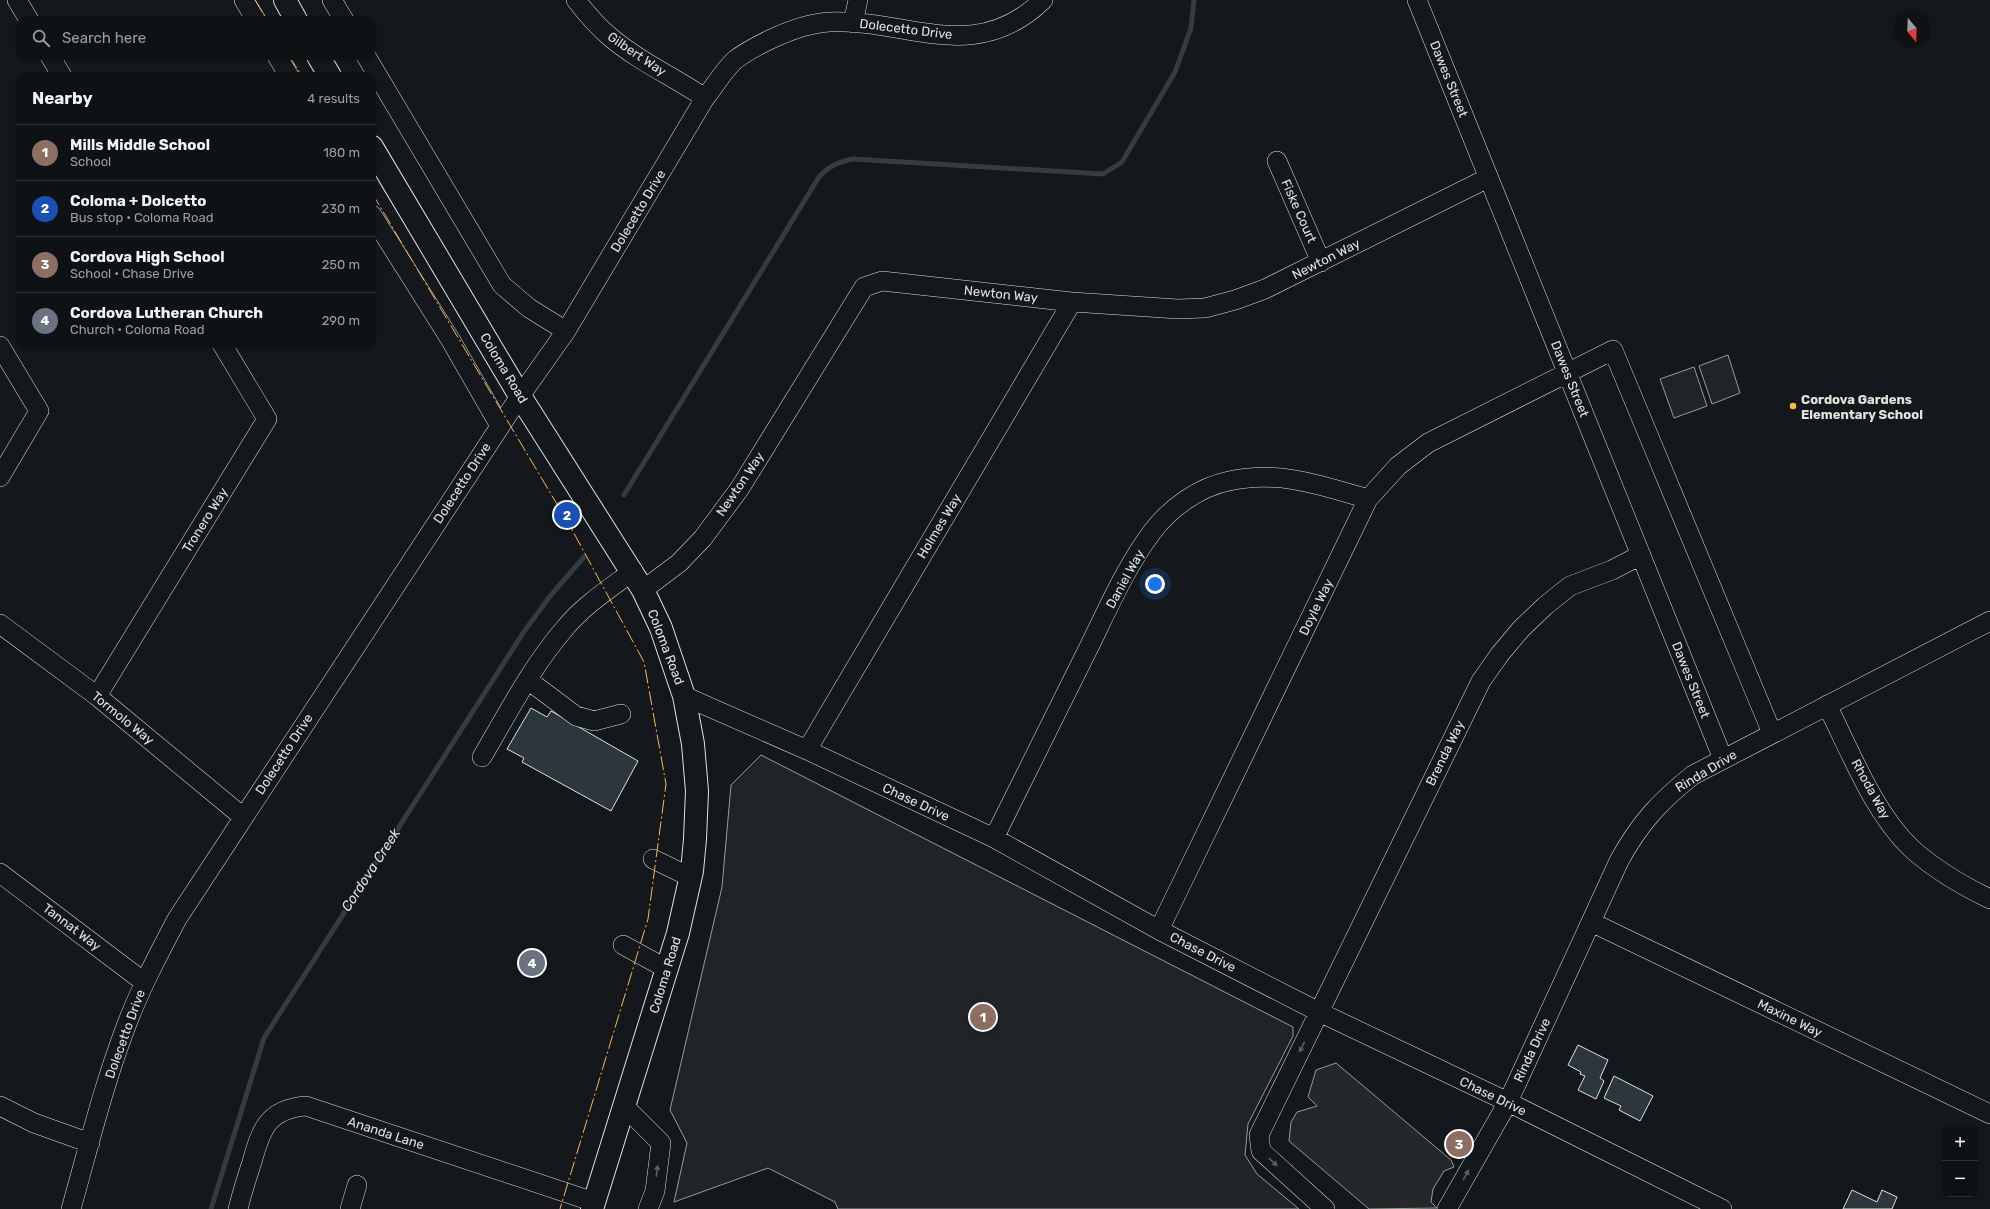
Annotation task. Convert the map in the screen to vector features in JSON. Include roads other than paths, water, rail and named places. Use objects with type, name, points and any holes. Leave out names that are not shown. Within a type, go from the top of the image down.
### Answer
[{"type":"main road","points":[[285,0],[294,16]]},
{"type":"main road","points":[[320,60],[328,72]]},
{"type":"main road","name":"Coloma Road","points":[[376,154],[520,396],[633,571],[661,628],[684,696],[693,744],[697,791],[695,839],[690,877],[678,933],[593,1206]]},
{"type":"street","points":[[17,0],[27,16]]},
{"type":"street","points":[[244,0],[254,16]]},
{"type":"street","points":[[332,0],[342,16]]},
{"type":"street","name":"Gilbert Way","points":[[576,0],[592,21],[610,38],[705,98]]},
{"type":"street","points":[[853,23],[858,0]]},
{"type":"street","name":"Dolecetto Drive","points":[[71,1209],[122,1036],[144,982],[177,919],[500,426],[566,331],[705,98],[735,61],[756,47],[784,33],[805,26],[828,22],[853,23],[943,36],[968,36],[1002,28],[1018,20],[1043,0]]},
{"type":"street","name":"Dawes Street","points":[[1417,0],[1723,759]]},
{"type":"street","points":[[52,60],[60,72]]},
{"type":"street","points":[[279,60],[287,72]]},
{"type":"street","points":[[368,60],[376,72]]},
{"type":"street","points":[[376,73],[502,285],[529,308],[566,331]]},
{"type":"street","name":"Fiske Court","points":[[1277,161],[1321,262]]},
{"type":"street","name":"Newton Way","points":[[643,590],[679,563],[703,538],[740,488],[864,288],[882,281],[1072,302],[1178,309],[1205,308],[1235,300],[1266,289],[1488,178]]},
{"type":"street","points":[[376,221],[450,339],[500,426]]},
{"type":"street","name":"Holmes Way","points":[[806,750],[1072,302]]},
{"type":"street","points":[[0,346],[39,411],[0,477]]},
{"type":"street","name":"Tronero Way","points":[[97,696],[267,420],[224,348]]},
{"type":"street","name":"Doyle Way","points":[[1159,930],[1368,499],[1398,466],[1428,443],[1613,350],[1772,733]]},
{"type":"street","name":"Daniel Way","points":[[994,838],[1132,561],[1166,517],[1184,500],[1205,489],[1228,481],[1253,478],[1284,477],[1333,488],[1368,499]]},
{"type":"street","name":"Brenda Way","points":[[1325,1209],[1261,1151],[1259,1135],[1473,696],[1500,654],[1521,629],[1545,606],[1570,586],[1612,570],[1641,555]]},
{"type":"street","points":[[482,757],[540,660],[565,627],[589,604],[633,571]]},
{"type":"street","name":"Rinda Drive","points":[[1447,1209],[1508,1102],[1632,836],[1650,813],[1670,793],[1693,775],[1990,620]]},
{"type":"street","name":"Tormolo Way","points":[[0,624],[97,696],[243,817]]},
{"type":"street","points":[[528,680],[576,716],[594,721],[622,714]]},
{"type":"street","name":"Chase Drive","points":[[684,696],[806,750],[994,838],[1159,930],[1319,1012],[1508,1102],[1722,1209]]},
{"type":"street","name":"Rhoda Way","points":[[1827,705],[1874,799],[1891,824],[1910,847],[1933,866],[1958,883],[1990,899]]},
{"type":"street","points":[[653,859],[690,877]]},
{"type":"street","name":"Tannat Way","points":[[0,873],[144,982]]},
{"type":"street","name":"Maxine Way","points":[[1591,922],[1990,1114]]},
{"type":"street","points":[[623,945],[667,969]]},
{"type":"street","points":[[0,1106],[34,1123],[90,1143]]},
{"type":"street","name":"Ananda Lane","points":[[238,1209],[260,1134],[269,1121],[281,1112],[293,1107],[306,1106],[593,1206]]},
{"type":"street","points":[[624,1106],[661,1143],[655,1191],[648,1209]]},
{"type":"street","points":[[350,1209],[357,1185]]},
{"type":"waterway","points":[[624,495],[819,177],[826,170],[838,163],[853,159],[1103,174],[1122,162],[1175,72],[1191,28],[1194,0]]},
{"type":"waterway","name":"Cordova Creek","points":[[211,1209],[264,1038],[525,630],[551,595],[584,557]]},
{"type":"place","name":"Cordova Gardens Elementary School","points":[[1793,406]]},
{"type":"place","name":"Coloma + Dolcetto","points":[[567,515]]},
{"type":"place","name":"Cordova Lutheran Church","points":[[532,963]]},
{"type":"place","name":"Mills Middle School","points":[[983,1017]]},
{"type":"place","name":"Cordova High School","points":[[1459,1144]]}]
